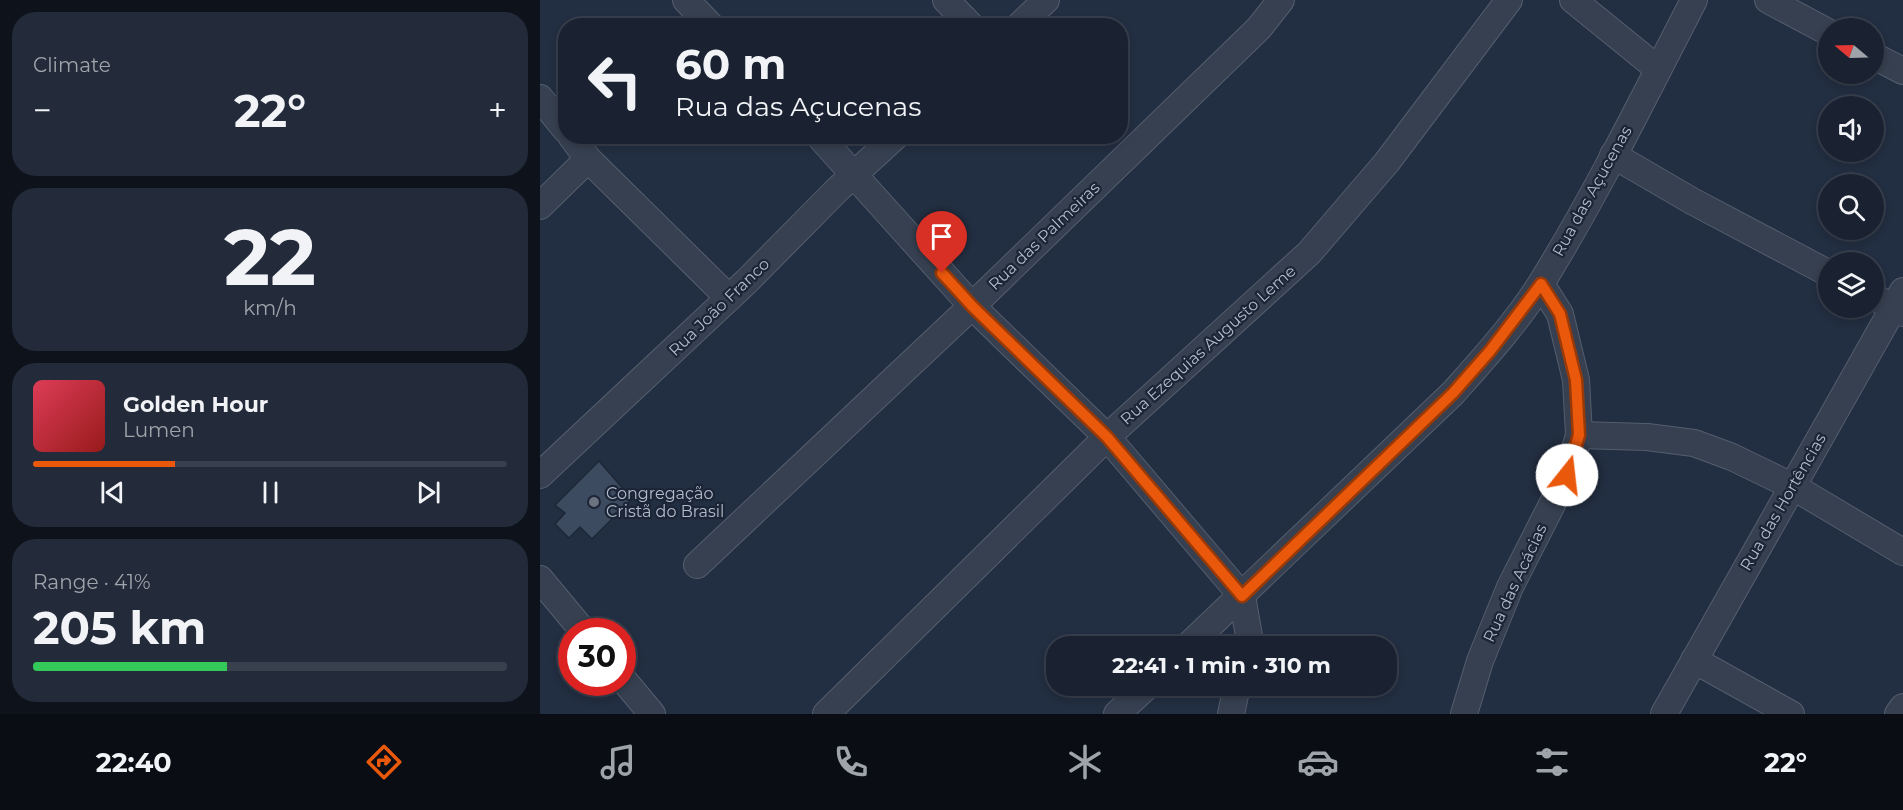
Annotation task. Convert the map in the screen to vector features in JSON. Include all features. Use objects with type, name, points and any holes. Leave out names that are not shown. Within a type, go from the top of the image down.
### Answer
[{"type":"street","points":[[686,0],[703,18]]},
{"type":"street","points":[[946,0],[963,18]]},
{"type":"street","points":[[1027,18],[1046,0]]},
{"type":"street","name":"Rua das Palmeiras","points":[[697,565],[972,306],[1259,28],[1281,0]]},
{"type":"street","name":"Rua Ezequias Augusto Leme","points":[[826,714],[1107,437],[1309,253],[1387,162],[1509,0]]},
{"type":"street","points":[[1573,0],[1658,69]]},
{"type":"street","name":"Rua das Açucenas","points":[[1199,636],[1453,393],[1490,351],[1541,284],[1613,155],[1694,0]]},
{"type":"street","points":[[1768,0],[1818,27]]},
{"type":"street","points":[[1884,61],[1903,71]]},
{"type":"street","points":[[540,98],[558,120]]},
{"type":"street","points":[[577,144],[588,159],[729,298]]},
{"type":"street","points":[[826,144],[972,306],[1107,437],[1242,596],[1249,636]]},
{"type":"street","name":"Rua João Franco","points":[[540,475],[729,298],[887,144]]},
{"type":"street","points":[[1613,155],[1692,201],[1818,268]]},
{"type":"street","points":[[540,206],[588,159]]},
{"type":"street","name":"Rua das Acácias","points":[[1464,714],[1480,661],[1510,587],[1567,475],[1579,435],[1576,380],[1560,314],[1541,284]]},
{"type":"street","name":"Rua das Hortências","points":[[1664,714],[1893,302]]},
{"type":"street","points":[[1579,435],[1647,437],[1694,443],[1732,457],[1792,486],[1903,552]]},
{"type":"street","points":[[540,579],[572,618]]},
{"type":"street","points":[[1694,660],[1791,714]]},
{"type":"street","points":[[636,695],[652,714]]},
{"type":"street","points":[[1117,714],[1136,696]]},
{"type":"street","points":[[1231,714],[1235,696]]},
{"type":"street","points":[[1898,714],[1903,707]]},
{"type":"building","name":"Congregação Cristã do Brasil","points":[[599,461],[632,499],[592,539],[580,527],[569,538],[555,524],[565,513],[555,505]]},
{"type":"place","name":"Congregação Cristã do Brasil","points":[[594,502]]},
{"type":"route","points":[[942,273],[972,306],[1107,437],[1242,596],[1453,393],[1490,351],[1541,284],[1560,314],[1576,380],[1579,435],[1567,475]]}]
